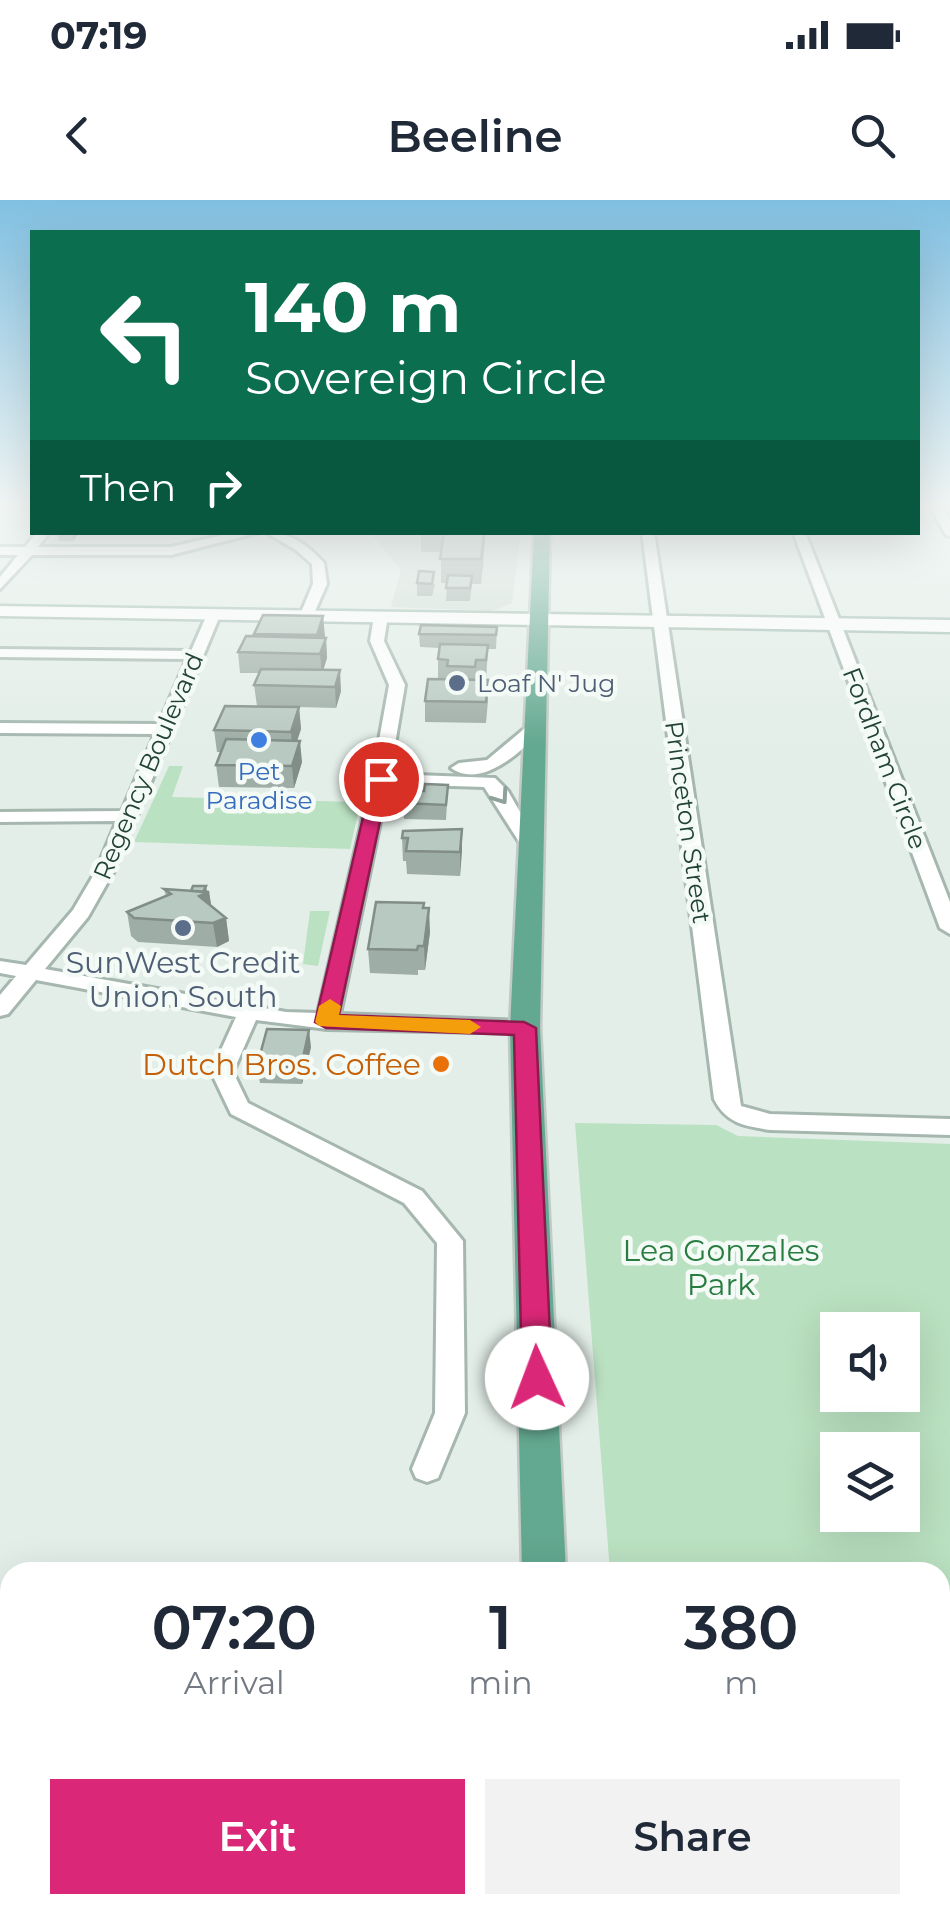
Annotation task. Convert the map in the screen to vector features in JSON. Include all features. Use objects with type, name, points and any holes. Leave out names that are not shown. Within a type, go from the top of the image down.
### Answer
[{"type":"main road","points":[[540,587],[524,1028],[544,1562]]},
{"type":"street","points":[[307,615],[319,587]]},
{"type":"street","name":"Princeton Street","points":[[655,587],[726,1099],[732,1112],[749,1120],[770,1122],[950,1127]]},
{"type":"street","name":"Fordham Circle","points":[[820,587],[950,928]]},
{"type":"street","points":[[0,611],[950,626]]},
{"type":"street","name":"Regency Boulevard","points":[[0,1009],[81,913],[131,816],[214,613]]},
{"type":"street","points":[[326,1022],[382,772],[397,685],[377,641],[381,616]]},
{"type":"street","points":[[0,653],[196,655]]},
{"type":"street","points":[[382,772],[482,768],[510,754],[536,727]]},
{"type":"street","points":[[0,728],[167,729]]},
{"type":"street","points":[[382,772],[489,782],[500,791],[531,847]]},
{"type":"street","points":[[0,817],[131,816]]},
{"type":"street","points":[[0,967],[248,1014],[326,1022],[524,1028]]},
{"type":"street","points":[[248,1014],[222,1072],[240,1108],[412,1198],[450,1242],[450,1413],[427,1469]]},
{"type":"shaded area","points":[[396,587],[514,587],[512,603],[492,611],[391,607]]},
{"type":"green space","points":[[169,766],[183,766],[172,797],[356,802],[360,804],[350,849],[134,842]]},
{"type":"green space","points":[[310,911],[330,911],[318,966],[303,964]]},
{"type":"green space","name":"Lea Gonzales Park","points":[[575,1123],[716,1125],[738,1136],[950,1144],[950,1562],[609,1562]]},
{"type":"building","points":[[263,615],[323,616],[317,635],[254,634]]},
{"type":"building","points":[[421,625],[497,627],[496,635],[419,634]]},
{"type":"building","points":[[246,636],[326,638],[320,654],[238,652]]},
{"type":"building","points":[[440,644],[488,645],[486,660],[476,660],[475,667],[447,666],[448,660],[438,659]]},
{"type":"building","points":[[261,669],[340,670],[335,687],[254,685]]},
{"type":"building","points":[[428,679],[488,680],[486,702],[425,701]]},
{"type":"building","points":[[225,706],[299,707],[291,732],[214,730]]},
{"type":"building","points":[[226,739],[300,741],[292,766],[216,765]]},
{"type":"building","points":[[425,784],[448,785],[446,805],[403,803],[406,791],[424,791]]},
{"type":"building","points":[[462,829],[460,852],[406,851],[408,838],[402,838],[403,831]]},
{"type":"building","points":[[193,886],[206,886],[203,892],[191,891]]},
{"type":"building","points":[[164,889],[209,892],[199,896],[226,918],[213,923],[134,918],[127,912],[171,894]]},
{"type":"building","points":[[376,902],[424,903],[423,908],[429,908],[424,946],[417,950],[368,949]]},
{"type":"building","points":[[267,1029],[309,1030],[301,1067],[257,1066]]},
{"type":"slow traffic","points":[[330,1006],[326,1022],[470,1027]]},
{"type":"place","name":"Loaf N' Jug","points":[[457,683]]},
{"type":"place","name":"Pet Paradise","points":[[259,740]]},
{"type":"place","name":"SunWest Credit Union South","points":[[183,928]]},
{"type":"place","name":"Dutch Bros. Coffee","points":[[441,1064]]},
{"type":"route","points":[[381,779],[326,1022],[524,1028],[537,1378]]}]
